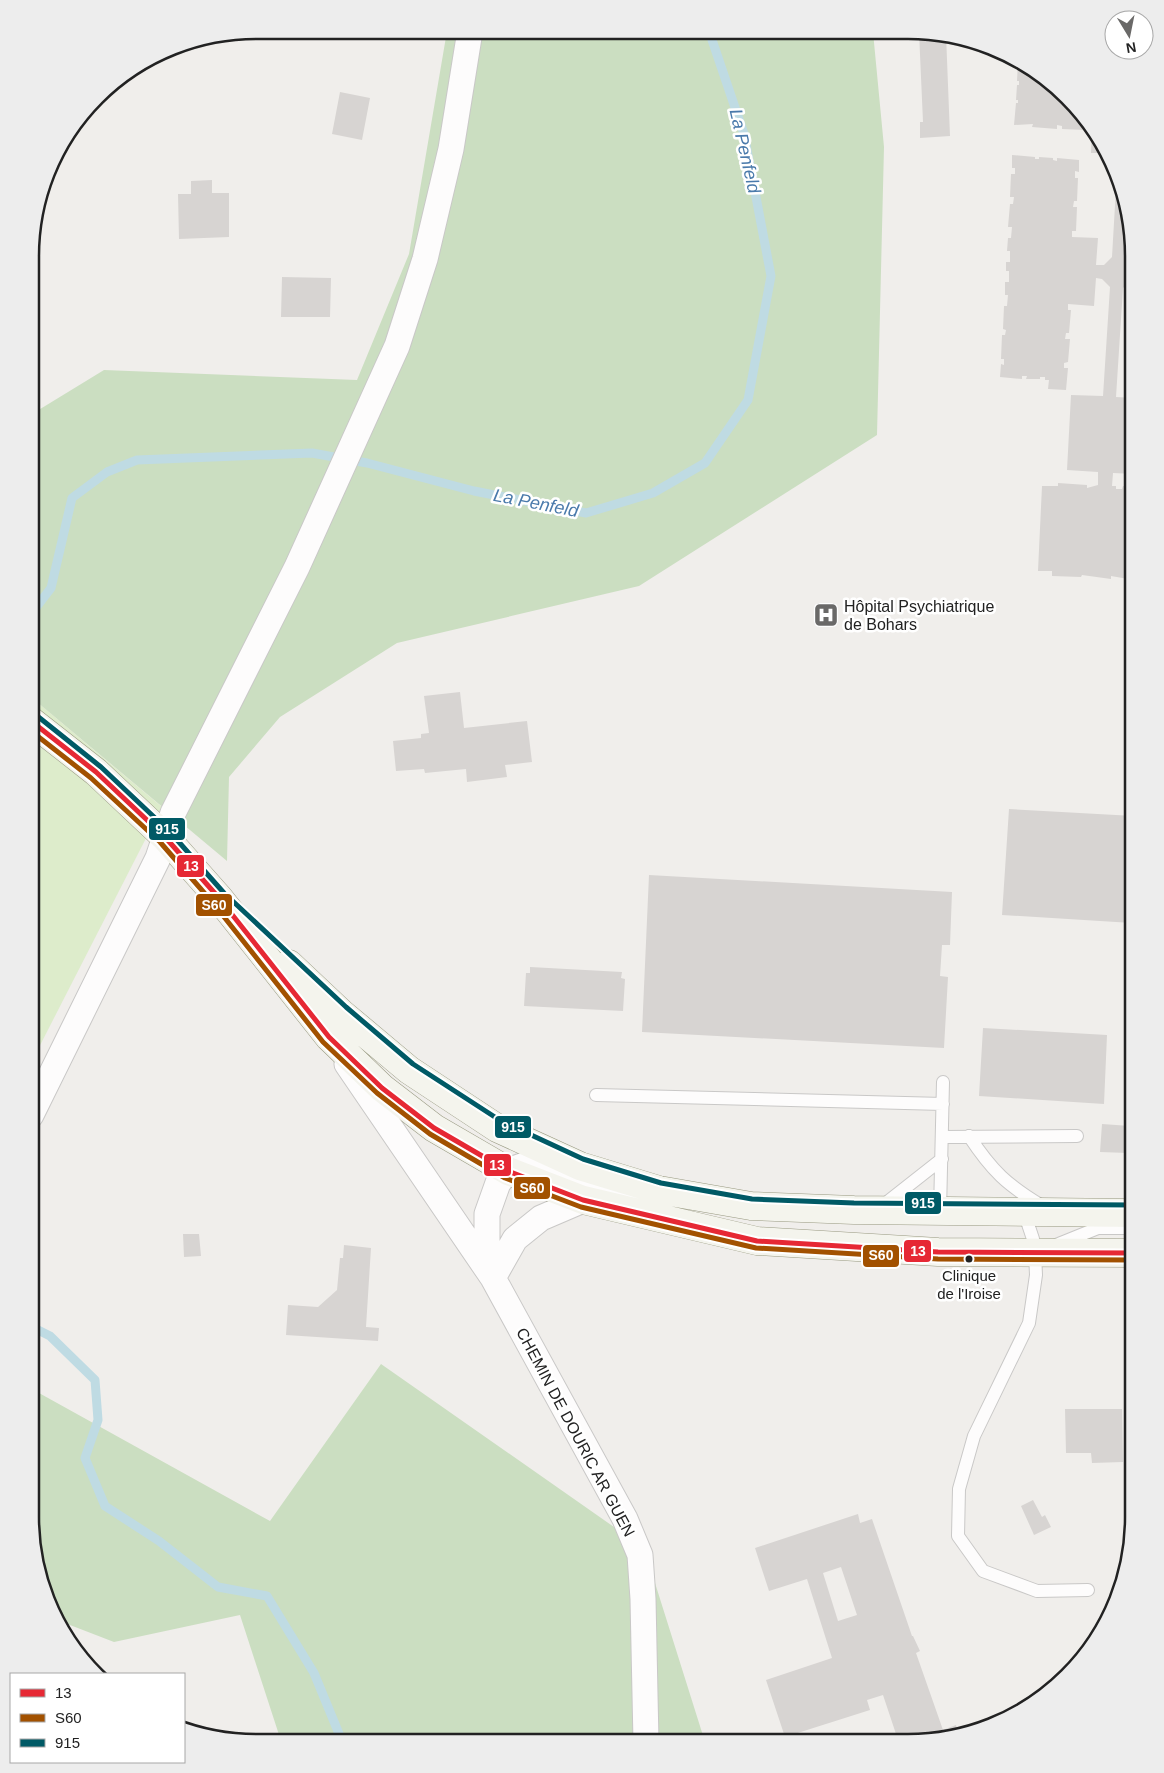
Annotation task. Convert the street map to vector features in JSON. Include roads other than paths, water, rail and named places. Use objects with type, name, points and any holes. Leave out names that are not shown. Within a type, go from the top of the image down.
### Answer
[{"type":"main road","points":[[39,727],[96,772],[165,837],[219,898],[328,1037],[382,1088],[434,1128],[508,1171],[583,1200],[757,1241],[938,1252],[1125,1253]]},
{"type":"main road","points":[[219,898],[341,1013],[409,1070],[497,1128],[589,1169],[659,1190],[752,1206],[877,1210],[1125,1213]]},
{"type":"main road","points":[[938,1252],[940,1211]]},
{"type":"street","points":[[39,1099],[158,858],[181,797],[297,567],[397,346],[424,259],[451,150],[469,39]]},
{"type":"street","name":"CHEMIN DE DOURIC AR GUEN","points":[[328,1037],[492,1278],[625,1519],[640,1555],[643,1599],[646,1734]]},
{"type":"street","points":[[497,1128],[507,1150],[508,1171],[538,1160],[564,1173],[620,1193],[669,1204],[706,1209],[752,1206]]},
{"type":"street","name":"CHEMIN DE DOURIC AR GUEN","points":[[492,1278],[487,1245],[487,1214],[498,1183],[508,1171]]},
{"type":"street","points":[[492,1278],[516,1239],[541,1218],[583,1200]]},
{"type":"lane","points":[[940,1211],[943,1082]]},
{"type":"lane","points":[[596,1095],[943,1104]]},
{"type":"lane","points":[[942,1136],[1077,1136]]},
{"type":"lane","points":[[969,1136],[984,1159],[1010,1187],[1053,1213]]},
{"type":"lane","points":[[877,1210],[942,1159]]},
{"type":"lane","points":[[1024,1212],[1033,1239],[1036,1275],[1029,1323],[974,1436],[959,1489],[958,1536],[983,1570],[1037,1591],[1088,1590]]},
{"type":"lane","points":[[1035,1253],[1098,1228],[1125,1228]]},
{"type":"waterway","name":"La Penfeld","points":[[39,604],[51,588],[72,498],[107,472],[137,460],[312,453],[367,463],[474,491],[586,513],[653,493],[705,463],[748,400],[771,276],[744,134],[712,39]]},
{"type":"waterway","points":[[39,1330],[50,1336],[95,1380],[98,1420],[85,1458],[105,1506],[159,1541],[218,1587],[267,1596],[314,1673],[339,1734]]},
{"type":"place","name":"Hôpital Psychiatrique de Bohars","points":[[826,615]]},
{"type":"place","name":"Clinique de l'Iroise","points":[[969,1259]]}]
